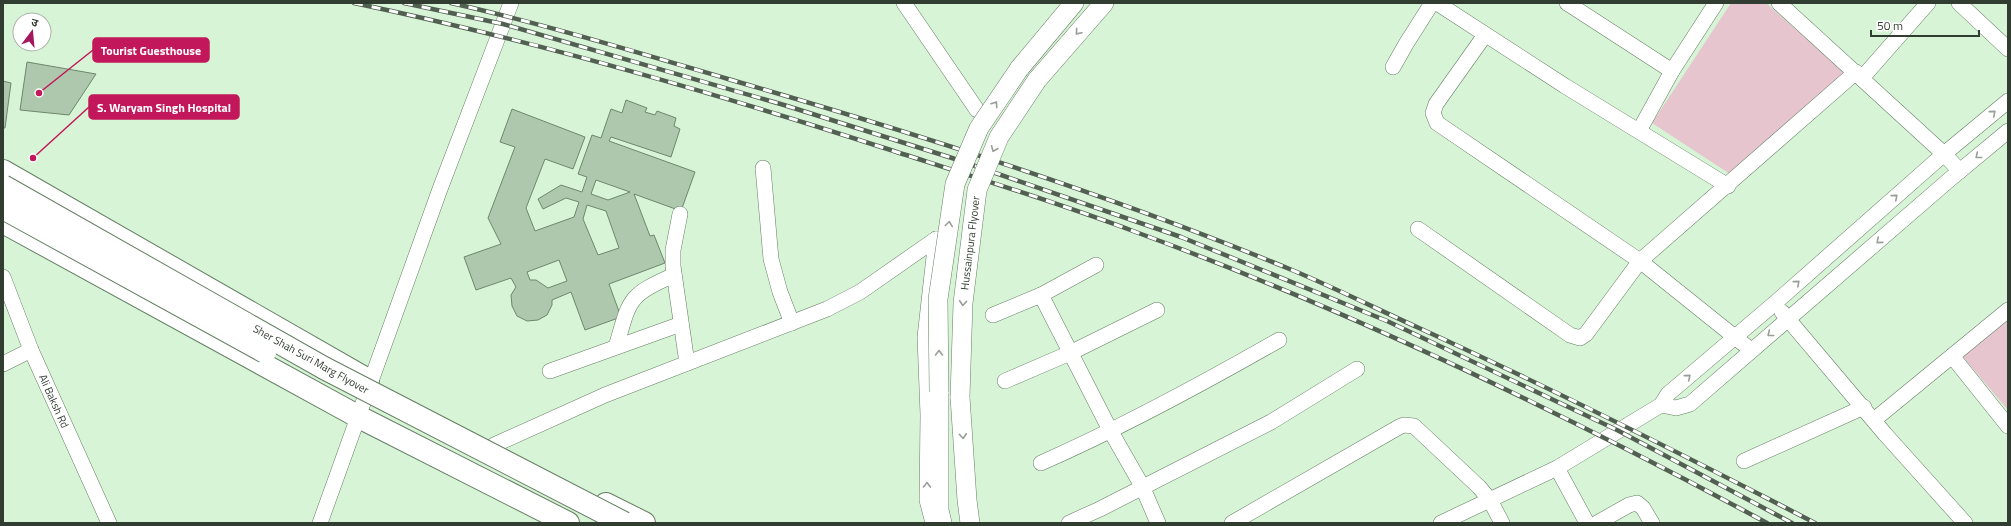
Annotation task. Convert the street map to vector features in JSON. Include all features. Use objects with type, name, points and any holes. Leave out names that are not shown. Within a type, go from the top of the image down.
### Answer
[{"type":"highway","points":[[3,171],[371,382],[644,523]]},
{"type":"highway","name":"Sher Shah Suri Marg Flyover","points":[[3,186],[324,368],[624,523]]},
{"type":"highway","name":"Sher Shah Suri Marg Flyover","points":[[3,208],[318,381],[596,523]]},
{"type":"highway","points":[[3,222],[360,418],[568,523]]},
{"type":"main road","name":"Hussainpura Flyover","points":[[942,523],[939,510],[938,299],[955,184],[979,128],[1019,69],[1074,3]]},
{"type":"main road","name":"Hussainpura Flyover","points":[[970,523],[960,397],[963,303],[977,190],[1000,137],[1036,80],[1104,3]]},
{"type":"street","points":[[320,523],[360,418],[371,382],[440,189],[512,3]]},
{"type":"street","points":[[904,3],[977,110]]},
{"type":"street","points":[[1393,67],[1432,3]]},
{"type":"street","points":[[1437,3],[1485,35],[1728,186]]},
{"type":"street","points":[[1567,3],[1672,71]]},
{"type":"street","points":[[1418,229],[1570,335],[1578,338],[1586,334],[1640,261],[1859,75],[1928,3]]},
{"type":"street","points":[[1959,3],[2008,49]]},
{"type":"street","points":[[1639,131],[1711,5]]},
{"type":"street","points":[[1786,5],[1944,154],[1960,171]]},
{"type":"street","points":[[1485,35],[1436,104],[1433,113],[1437,123],[1640,261],[1735,335],[1751,350]]},
{"type":"street","points":[[1441,523],[1557,468],[1661,405],[1668,394],[1735,335],[1775,303],[1944,154],[2008,101]]},
{"type":"street","points":[[1661,405],[1676,408],[1690,404],[1751,350],[2008,131]]},
{"type":"street","points":[[763,168],[771,259],[780,292],[792,323]]},
{"type":"street","points":[[680,214],[673,250],[674,275],[687,363]]},
{"type":"street","points":[[494,445],[605,395],[827,309],[860,292],[936,239],[925,336],[928,415],[927,500],[933,523]]},
{"type":"street","points":[[993,315],[1041,295],[1096,265]]},
{"type":"street","points":[[616,347],[628,306],[632,300],[646,288],[674,275]]},
{"type":"street","name":"Ali Baksh Rd","points":[[3,278],[31,350],[109,523]]},
{"type":"street","points":[[1041,295],[1110,430],[1142,486],[1158,523]]},
{"type":"street","points":[[1775,303],[1874,420],[1965,523]]},
{"type":"street","points":[[1005,382],[1070,353],[1157,310]]},
{"type":"street","points":[[1874,420],[2008,310]]},
{"type":"street","points":[[550,371],[681,324]]},
{"type":"street","points":[[1041,463],[1191,390],[1280,340]]},
{"type":"street","points":[[3,364],[31,350]]},
{"type":"street","points":[[1952,356],[2008,426]]},
{"type":"street","points":[[1069,523],[1100,509],[1142,486],[1215,452],[1270,422],[1357,369]]},
{"type":"street","points":[[1744,461],[1864,407]]},
{"type":"street","points":[[1232,523],[1404,425],[1414,426],[1479,487],[1490,500],[1502,523]]},
{"type":"street","points":[[1557,468],[1587,523]]},
{"type":"street","points":[[1597,523],[1629,505],[1637,503],[1643,508],[1652,523]]},
{"type":"shaded area","points":[[1731,3],[1766,3],[1845,73],[1730,174],[1652,123]]},
{"type":"shaded area","points":[[2008,318],[2008,410],[1963,357]]},
{"type":"building","points":[[27,62],[96,74],[69,115],[20,110]]},
{"type":"building","points":[[3,81],[11,83],[5,128],[3,128]]},
{"type":"building","points":[[626,100],[647,108],[645,112],[655,115],[657,111],[676,118],[674,126],[680,129],[671,157],[611,137],[609,141],[695,172],[681,211],[634,194],[650,236],[654,235],[665,263],[609,284],[621,317],[585,330],[571,292],[552,300],[552,305],[547,315],[538,320],[527,321],[517,316],[512,306],[511,295],[516,287],[511,278],[476,290],[464,257],[501,244],[488,218],[515,147],[500,142],[512,109],[585,137],[573,169],[545,159],[526,208],[535,231],[574,217],[579,202],[566,198],[543,209],[538,199],[561,185],[582,192],[587,177],[578,174],[592,135],[601,138],[611,109],[622,113]],"holes":[[[596,180],[630,192],[608,200],[591,194]],[[587,205],[606,211],[619,248],[598,255],[583,219]],[[559,260],[567,281],[548,288],[536,280],[530,280],[527,272]]]},
{"type":"railway","points":[[354,3],[487,33],[553,50],[751,106],[976,177],[1133,231],[1296,295],[1455,365],[1612,442],[1767,523]]},
{"type":"railway","points":[[404,3],[503,24],[784,105],[952,158],[1181,237],[1387,321],[1617,430],[1792,523]]},
{"type":"railway","points":[[451,3],[590,39],[870,121],[1083,191],[1223,242],[1324,284],[1469,351],[1569,399],[1815,523]]},
{"type":"place","name":"Tourist Guesthouse","points":[[39,93]]},
{"type":"place","name":"S. Waryam Singh Hospital","points":[[33,158]]}]
